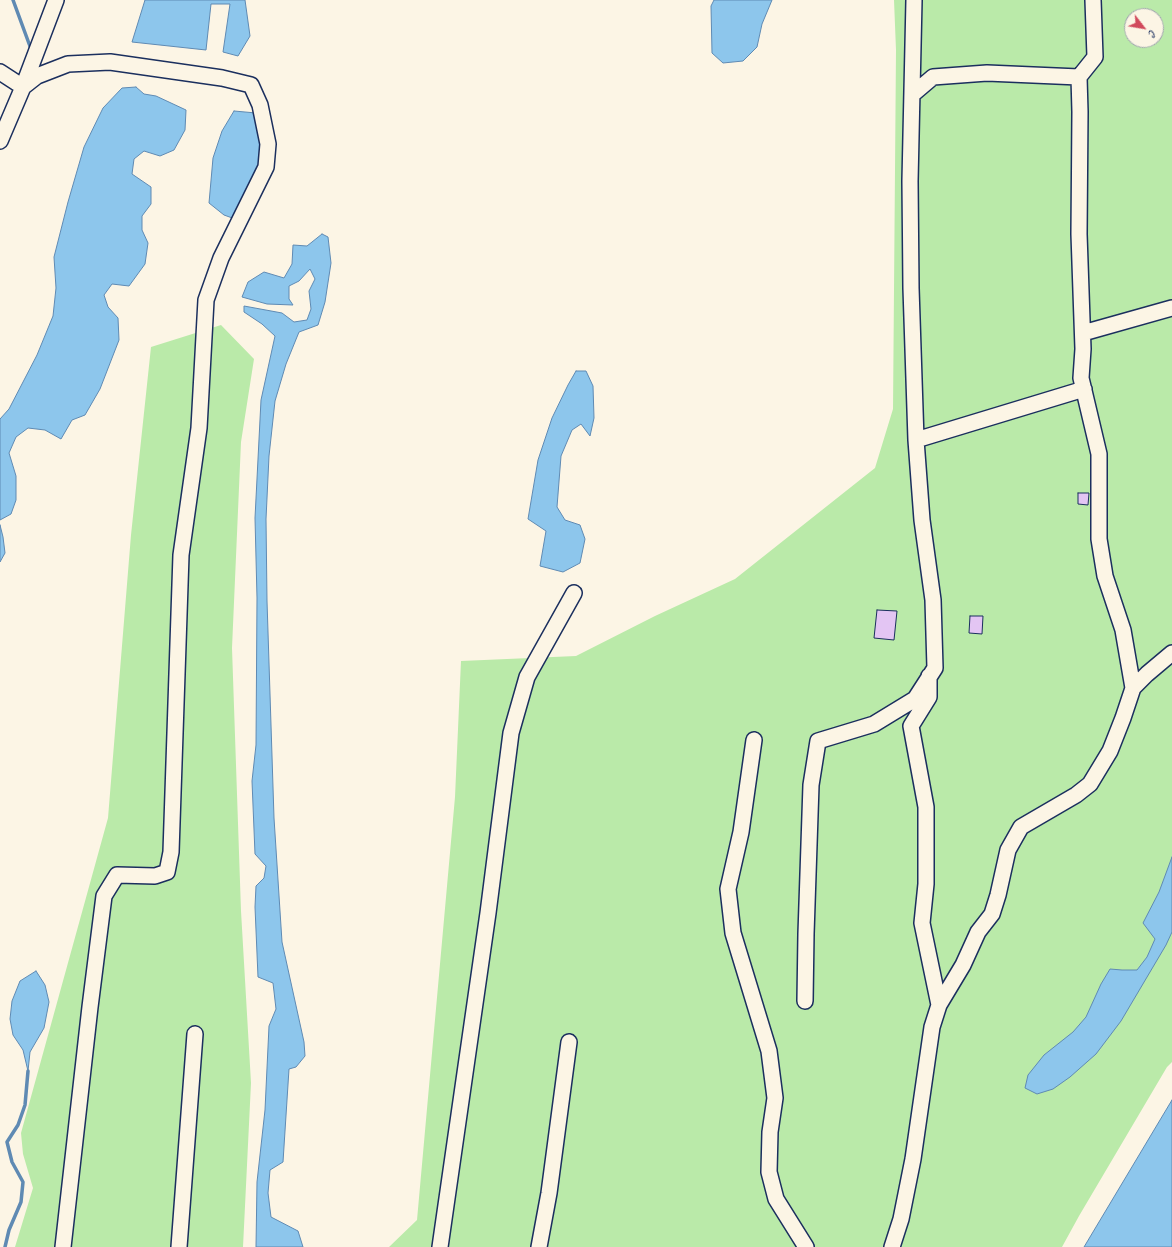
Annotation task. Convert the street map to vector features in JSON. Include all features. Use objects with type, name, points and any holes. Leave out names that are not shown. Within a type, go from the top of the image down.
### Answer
[{"type":"street","points":[[0,141],[23,87],[56,0]]},
{"type":"street","points":[[805,1001],[811,785],[818,741],[874,724],[915,699],[935,668],[933,600],[922,520],[916,440],[911,288],[910,181],[914,0]]},
{"type":"street","points":[[1093,0],[1095,58],[1079,77],[1079,234],[1083,333],[1081,378],[1099,454],[1099,539],[1105,576],[1123,630],[1133,688]]},
{"type":"street","points":[[23,87],[37,76],[68,64],[110,62],[222,78],[251,85],[260,105],[268,144],[266,167],[221,258],[206,300],[199,428],[181,555],[170,852],[166,872],[155,876],[117,875],[104,896],[63,1247]]},
{"type":"street","points":[[0,72],[23,87]]},
{"type":"street","points":[[913,94],[933,77],[987,73],[1079,77]]},
{"type":"street","points":[[1083,333],[1172,308]]},
{"type":"street","points":[[916,440],[1084,389]]},
{"type":"street","points":[[440,1247],[488,913],[511,733],[527,677],[574,593]]},
{"type":"street","points":[[892,1247],[900,1219],[913,1159],[932,1027],[939,1005],[962,965],[978,932],[992,914],[998,895],[1008,850],[1021,827],[1076,795],[1090,784],[1110,751],[1133,688],[1172,653]]},
{"type":"street","points":[[929,676],[929,697],[911,726],[926,807],[926,884],[922,922],[939,1005]]},
{"type":"street","points":[[754,740],[741,832],[728,889],[733,933],[769,1050],[775,1098],[770,1132],[769,1172],[776,1199],[806,1247]]},
{"type":"street","points":[[179,1247],[195,1034]]},
{"type":"street","points":[[539,1247],[549,1193],[570,1042]]},
{"type":"green space","points":[[894,0],[1172,0],[1172,1062],[1167,1067],[1062,1247],[389,1247],[417,1220],[455,797],[461,661],[576,656],[655,616],[735,579],[875,468],[893,409],[896,50]]},
{"type":"green space","points":[[221,325],[254,359],[241,442],[232,648],[241,911],[251,1083],[243,1247],[15,1247],[33,1188],[23,1154],[21,1133],[108,818],[131,535],[151,347]]},
{"type":"water","points":[[145,0],[245,0],[250,36],[238,56],[223,52],[230,4],[211,4],[206,50],[132,42]]},
{"type":"water","points":[[714,0],[772,0],[762,24],[757,47],[743,61],[723,63],[712,53],[711,6]]},
{"type":"water","points":[[136,87],[144,94],[156,96],[186,110],[185,130],[174,150],[160,156],[144,151],[134,159],[132,174],[151,187],[151,204],[142,216],[142,230],[148,243],[145,264],[129,286],[112,284],[104,295],[108,307],[118,318],[119,340],[100,389],[85,415],[72,420],[61,439],[45,430],[28,428],[16,437],[9,453],[16,476],[16,500],[11,514],[0,520],[0,419],[9,409],[37,355],[53,316],[56,288],[54,257],[84,147],[103,108],[122,88]]},
{"type":"water","points":[[234,111],[256,113],[264,162],[235,219],[224,215],[209,203],[213,158],[222,131]]},
{"type":"water","points":[[322,234],[328,237],[331,263],[325,302],[318,325],[299,332],[286,364],[275,401],[269,456],[266,519],[274,818],[282,942],[304,1042],[305,1056],[296,1067],[289,1069],[283,1162],[270,1170],[268,1193],[271,1217],[298,1231],[303,1247],[256,1247],[257,1182],[265,1110],[269,1026],[276,1009],[273,983],[258,977],[255,907],[256,886],[264,878],[266,866],[255,854],[252,781],[256,745],[257,598],[255,518],[261,400],[275,336],[262,324],[244,312],[244,306],[282,313],[294,322],[307,320],[311,309],[309,291],[315,279],[310,269],[299,281],[289,286],[289,299],[293,305],[267,304],[242,297],[248,282],[264,272],[284,278],[292,264],[293,245],[307,246]]},
{"type":"water","points":[[576,371],[586,371],[593,386],[594,418],[590,436],[581,424],[572,430],[561,456],[557,507],[565,520],[580,525],[585,539],[580,563],[563,572],[540,566],[546,531],[528,519],[538,460],[552,418]]},
{"type":"water","points":[[0,525],[5,553],[0,562]]},
{"type":"water","points":[[1172,857],[1172,932],[1166,945],[1121,1021],[1096,1054],[1070,1077],[1053,1089],[1037,1094],[1025,1088],[1028,1075],[1044,1055],[1073,1032],[1086,1017],[1101,984],[1110,969],[1137,970],[1147,957],[1155,939],[1143,923],[1159,892]]},
{"type":"water","points":[[36,971],[45,985],[49,1002],[44,1028],[30,1052],[28,1071],[23,1050],[13,1035],[10,1019],[12,1001],[20,981]]},
{"type":"water","points":[[1172,1100],[1172,1247],[1084,1247]]},
{"type":"building","points":[[1078,493],[1089,493],[1088,505],[1078,504]]},
{"type":"building","points":[[877,610],[897,611],[894,640],[874,638]]},
{"type":"building","points":[[970,616],[983,616],[982,634],[969,633]]},
{"type":"waterway","points":[[13,0],[31,49]]},
{"type":"waterway","points":[[5,1247],[9,1230],[21,1202],[23,1182],[12,1162],[7,1142],[18,1125],[25,1105],[28,1071]]}]
